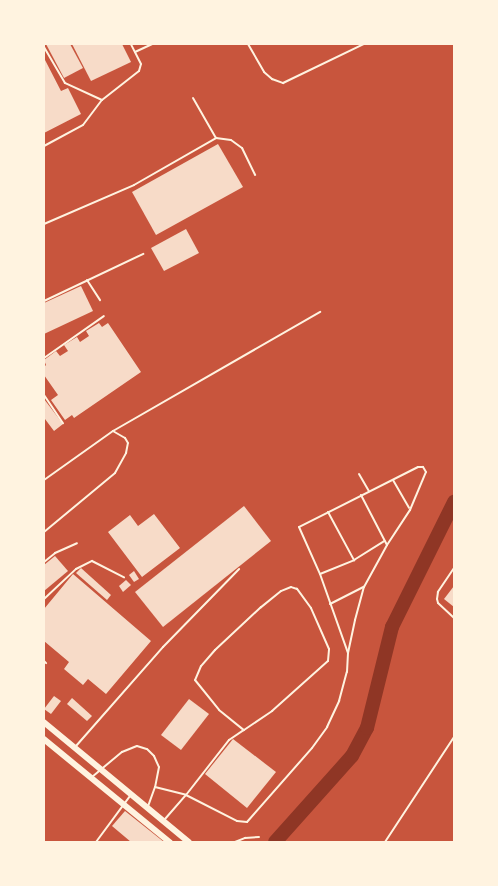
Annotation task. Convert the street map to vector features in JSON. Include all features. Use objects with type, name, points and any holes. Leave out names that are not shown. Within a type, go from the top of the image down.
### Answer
[{"type":"highway","points":[[44,722],[189,842]]},
{"type":"highway","points":[[44,739],[170,842]]},
{"type":"lane","points":[[44,146],[83,125],[102,100],[139,71],[141,64],[131,44]]},
{"type":"lane","points":[[135,52],[152,44]]},
{"type":"lane","points":[[248,44],[264,72],[272,79],[283,83],[364,44]]},
{"type":"lane","points":[[44,47],[65,83],[102,100]]},
{"type":"lane","points":[[193,98],[216,138]]},
{"type":"lane","points":[[44,224],[134,185],[216,138],[231,140],[242,148],[255,175]]},
{"type":"lane","points":[[44,301],[143,254]]},
{"type":"lane","points":[[87,280],[100,300]]},
{"type":"lane","points":[[44,480],[113,431],[320,312]]},
{"type":"lane","points":[[44,358],[104,316]]},
{"type":"lane","points":[[44,395],[63,423]]},
{"type":"lane","points":[[44,532],[115,473],[126,453],[128,443],[125,438],[113,431]]},
{"type":"lane","points":[[155,787],[186,795],[236,821],[243,822],[250,820],[312,748],[327,727],[339,701],[347,672],[348,653],[364,587],[387,545],[410,510],[426,472],[423,467],[418,467],[361,494],[299,527],[320,574],[348,653]]},
{"type":"lane","points":[[359,474],[369,491]]},
{"type":"lane","points":[[393,480],[410,510]]},
{"type":"lane","points":[[361,494],[387,545]]},
{"type":"lane","points":[[328,512],[354,560]]},
{"type":"lane","points":[[320,574],[354,560],[384,541]]},
{"type":"lane","points":[[44,562],[55,553],[77,543]]},
{"type":"lane","points":[[44,599],[76,569],[92,561],[124,577]]},
{"type":"lane","points":[[454,568],[438,592],[437,598],[438,603],[454,618]]},
{"type":"lane","points":[[75,748],[163,647],[238,569]]},
{"type":"lane","points":[[156,831],[229,740],[244,730],[272,711],[328,661],[329,649],[311,608],[297,589],[291,587],[281,591],[261,607],[215,650],[201,666],[195,680],[219,710],[244,730]]},
{"type":"lane","points":[[330,604],[364,587]]},
{"type":"lane","points":[[385,842],[454,737]]},
{"type":"lane","points":[[91,778],[122,752],[137,746],[147,749],[154,756],[159,766],[148,808],[140,818]]},
{"type":"lane","points":[[96,842],[131,795]]},
{"type":"lane","points":[[235,842],[245,838],[259,837]]},
{"type":"building","points":[[46,44],[70,44],[83,68],[64,78]]},
{"type":"building","points":[[72,44],[122,44],[131,62],[91,81]]},
{"type":"building","points":[[44,58],[61,91],[68,88],[81,114],[44,133]]},
{"type":"building","points":[[218,144],[243,187],[156,235],[132,192]]},
{"type":"building","points":[[186,229],[199,253],[164,271],[151,248]]},
{"type":"building","points":[[81,286],[93,311],[44,334],[44,303]]},
{"type":"building","points":[[99,323],[102,327],[108,323],[141,372],[74,418],[72,415],[65,420],[51,400],[58,395],[44,375],[44,367],[46,365],[44,360],[56,351],[60,356],[68,351],[64,345],[77,337],[80,342],[89,336],[86,331]]},
{"type":"building","points":[[44,399],[63,424],[54,431],[44,420]]},
{"type":"building","points":[[244,506],[271,541],[163,627],[135,592]]},
{"type":"building","points":[[154,514],[180,548],[142,577],[108,532],[130,515],[138,526]]},
{"type":"building","points":[[55,556],[68,571],[44,591],[44,565]]},
{"type":"building","points":[[81,568],[111,595],[107,600],[76,573]]},
{"type":"building","points":[[134,571],[139,579],[134,582],[129,575]]},
{"type":"building","points":[[73,574],[151,641],[106,694],[88,679],[83,685],[64,669],[69,662],[44,641],[44,609]]},
{"type":"building","points":[[126,580],[131,585],[123,592],[119,586]]},
{"type":"building","points":[[454,586],[454,607],[444,599]]},
{"type":"building","points":[[54,696],[61,701],[51,714],[44,709]]},
{"type":"building","points":[[72,698],[92,716],[87,721],[67,704]]},
{"type":"building","points":[[189,699],[209,714],[181,750],[161,735]]},
{"type":"building","points":[[233,739],[276,772],[247,808],[205,774]]},
{"type":"building","points":[[125,811],[164,842],[131,842],[112,826]]},
{"type":"waterway","points":[[275,842],[352,756],[367,728],[392,627],[454,502]]}]
